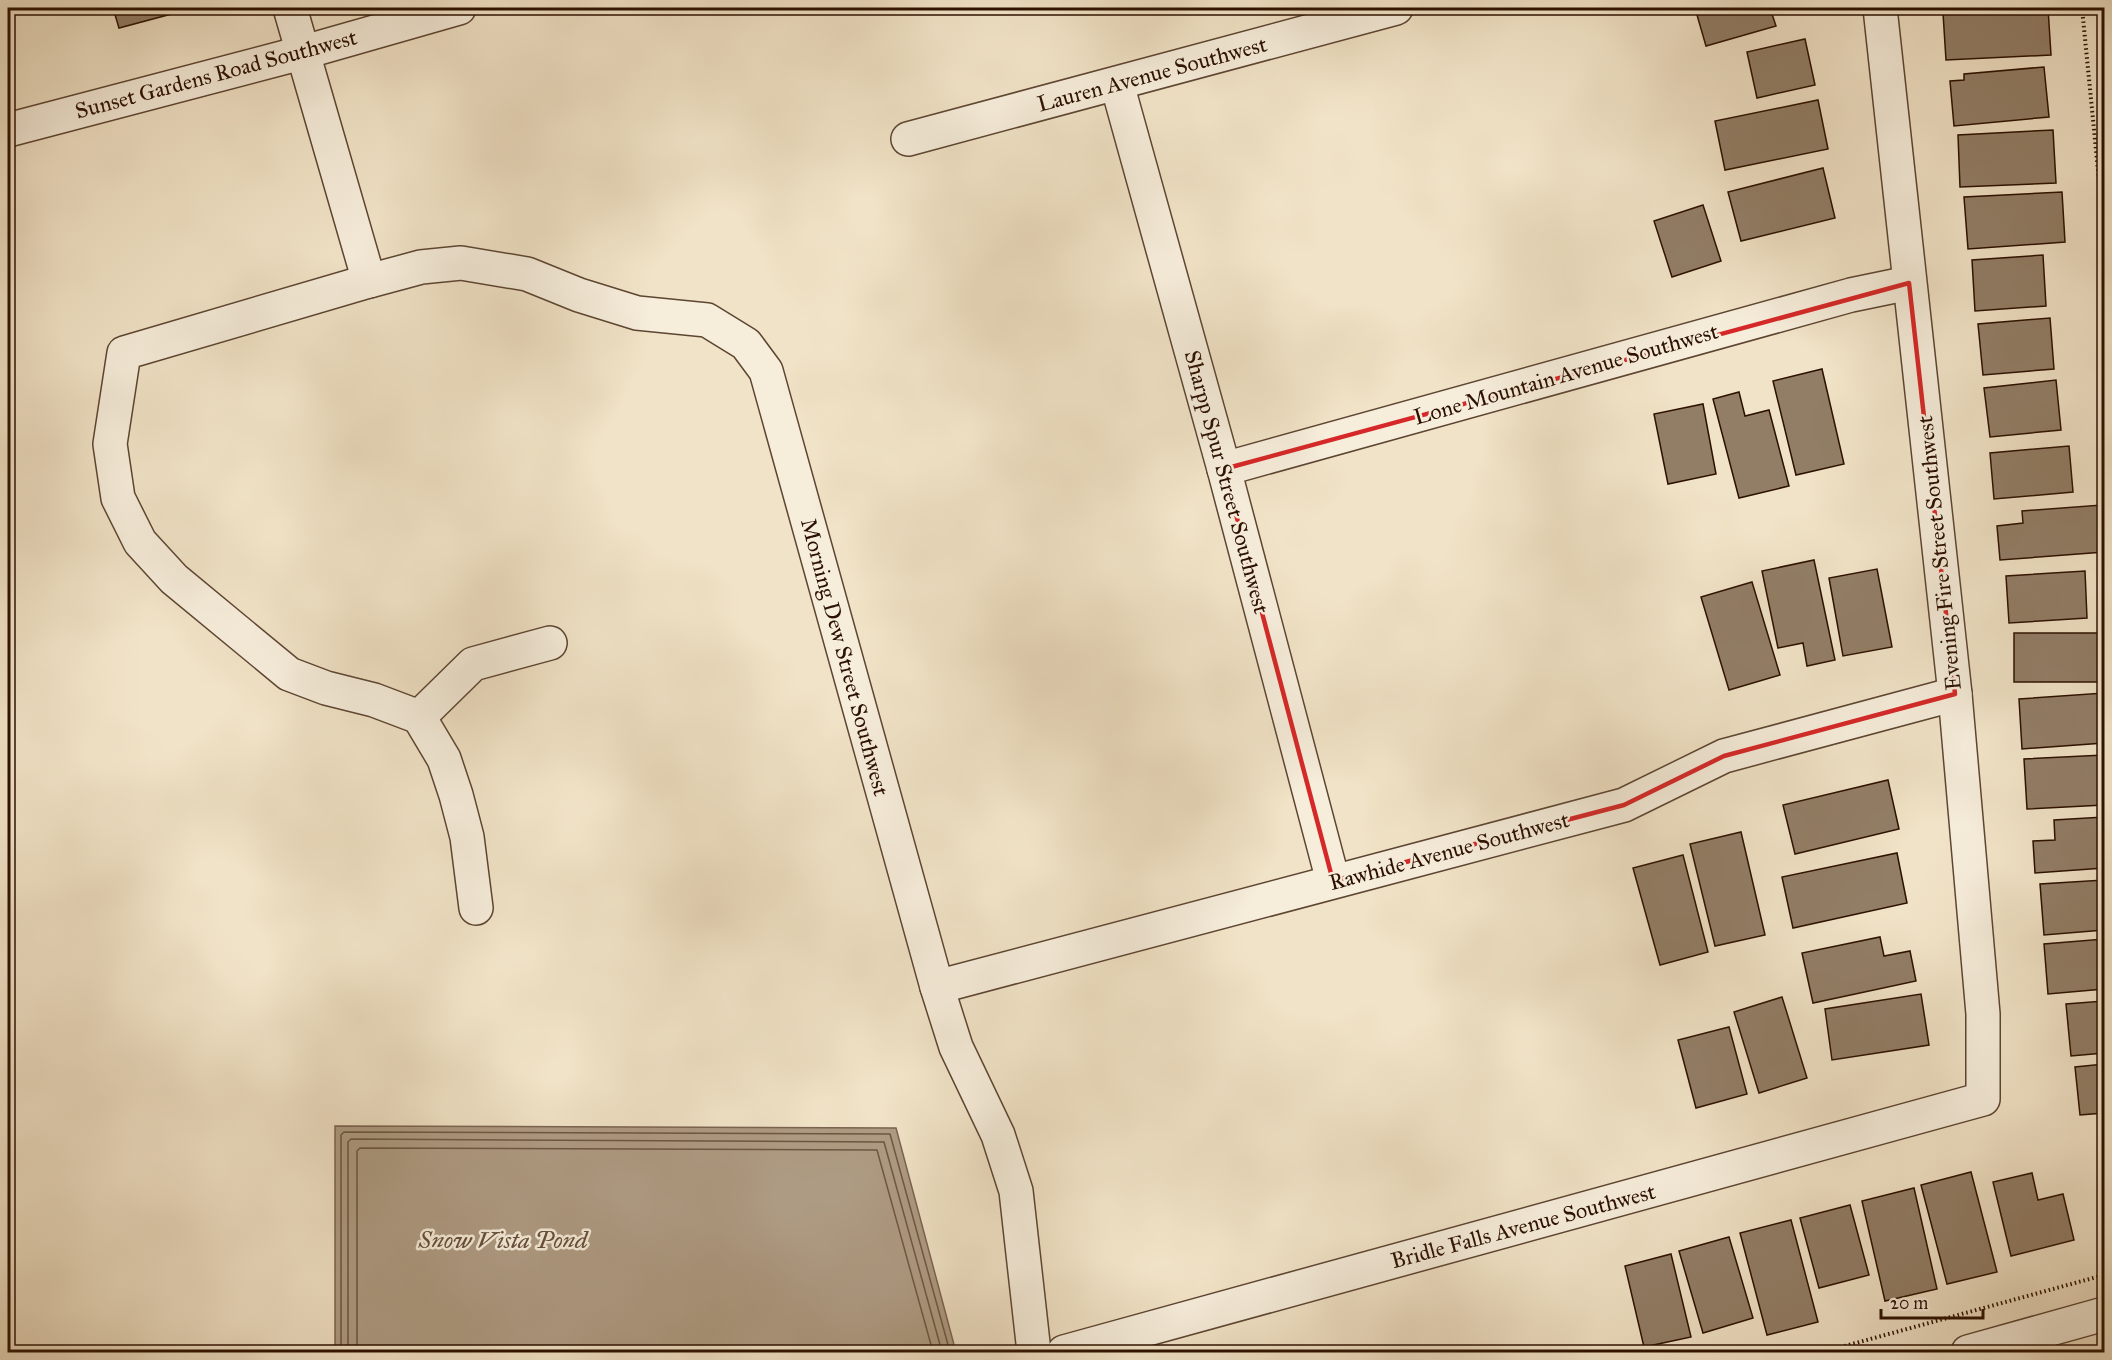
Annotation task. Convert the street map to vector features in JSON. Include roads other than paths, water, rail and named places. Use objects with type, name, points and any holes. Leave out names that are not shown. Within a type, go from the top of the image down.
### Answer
[{"type":"street","points":[[290,8],[301,53],[369,281]]},
{"type":"street","name":"Sunset Gardens Road Southwest","points":[[8,130],[301,53],[459,8]]},
{"type":"street","name":"Lauren Avenue Southwest","points":[[908,139],[1396,8]]},
{"type":"street","name":"Evening Fire Street Southwest","points":[[1880,8],[1955,694],[1983,1014],[1983,1099]]},
{"type":"street","name":"Sharpp Spur Street Southwest","points":[[1117,84],[1224,469],[1333,881]]},
{"type":"street","name":"Morning Dew Street Southwest","points":[[419,717],[374,700],[327,688],[289,674],[174,579],[140,542],[118,498],[110,444],[124,353],[421,267],[461,263],[527,274],[579,295],[637,313],[707,320],[746,344],[766,371],[937,987],[956,1047],[998,1135],[1016,1191],[1034,1353]]},
{"type":"street","name":"Lone Mountain Avenue Southwest","points":[[1224,469],[1851,295],[1909,283]]},
{"type":"street","points":[[476,908],[467,837],[456,795],[444,759],[419,717],[473,664],[550,643]]},
{"type":"street","name":"Rawhide Avenue Southwest","points":[[937,987],[1624,805],[1724,756],[1955,694]]},
{"type":"street","name":"Bridle Falls Avenue Southwest","points":[[1064,1353],[1983,1099]]},
{"type":"street","points":[[1968,1353],[2058,1340],[2104,1314]]},
{"type":"water","name":"Snow Vista Pond","points":[[335,1126],[896,1128],[956,1352],[335,1352]]}]
